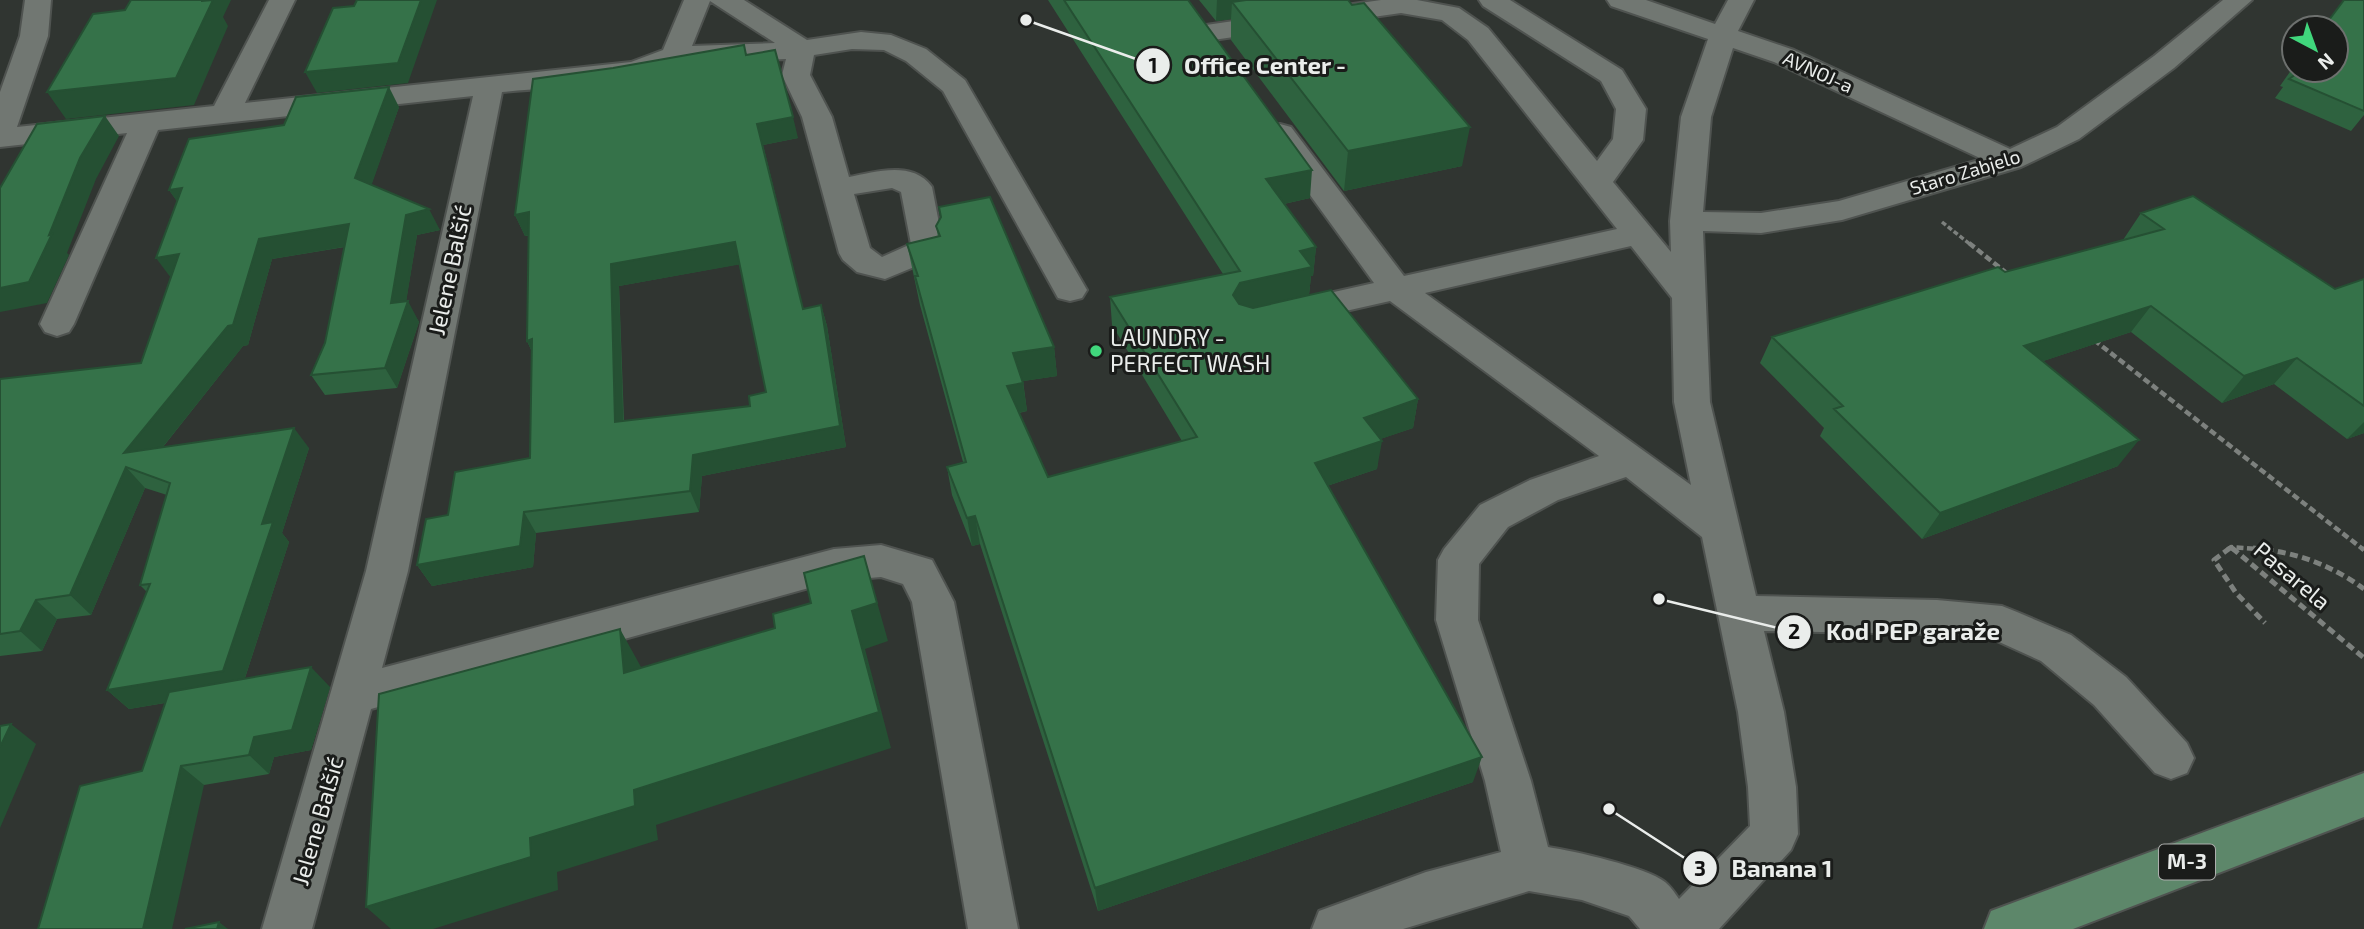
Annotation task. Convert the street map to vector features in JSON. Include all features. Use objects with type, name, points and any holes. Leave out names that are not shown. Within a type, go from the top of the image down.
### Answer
[{"type":"main road","name":"M-3","points":[[2009,929],[2364,795]]},
{"type":"street","points":[[38,0],[34,36],[5,105],[0,136],[631,70],[660,63],[675,55],[743,54],[869,40],[900,47],[929,62],[955,86],[1070,290]]},
{"type":"street","points":[[225,113],[282,0]]},
{"type":"street","points":[[675,55],[696,0]]},
{"type":"street","points":[[722,0],[744,10],[802,49]]},
{"type":"street","points":[[1492,0],[1612,76],[1631,108],[1628,140],[1597,182]]},
{"type":"street","name":"AVNOJ-a","points":[[1620,0],[1784,56],[2010,161]]},
{"type":"street","points":[[1685,929],[1774,834],[1772,787],[1761,712],[1692,402],[1686,221],[1696,117],[1723,35],[1741,0]]},
{"type":"street","name":"Staro Zabjelo","points":[[1686,221],[1761,222],[1842,210],[2010,161],[2068,133],[2164,62],[2239,0]]},
{"type":"street","points":[[1231,66],[1199,22],[1404,3],[1450,13],[1478,34],[1689,297]]},
{"type":"street","points":[[802,49],[796,75],[817,117],[836,188]]},
{"type":"street","name":"Jelene Balšić","points":[[287,929],[355,694],[387,571],[489,86]]},
{"type":"street","points":[[1264,110],[1396,289],[1631,460],[1722,531]]},
{"type":"street","points":[[57,324],[147,121]]},
{"type":"street","points":[[1264,319],[1638,234]]},
{"type":"street","points":[[1529,868],[1508,781],[1457,620],[1459,560],[1494,516],[1544,490],[1631,460]]},
{"type":"street","points":[[355,694],[834,565],[881,561],[917,572],[933,602],[993,929]]},
{"type":"street","points":[[1740,613],[1937,617],[2003,624],[2056,648],[2110,691],[2171,758]]},
{"type":"street","points":[[1337,929],[1426,896],[1529,868],[1583,876],[1646,898],[1673,929]]},
{"type":"path","points":[[1902,192],[2012,277]]},
{"type":"path","points":[[2089,337],[2364,550]]},
{"type":"path","points":[[2265,623],[2239,598],[2214,560],[2231,547],[2292,551],[2334,570],[2364,589]]},
{"type":"path","name":"Pasarela","points":[[2231,547],[2364,659]]},
{"type":"building","points":[[131,0],[213,0],[176,78],[47,92],[93,14],[125,10]]},
{"type":"building","points":[[357,0],[421,0],[398,63],[305,72],[333,8],[354,6]]},
{"type":"building","points":[[1064,0],[1188,0],[1312,170],[1266,179],[1316,247],[1300,251],[1312,267],[1240,283],[1233,295],[1239,304],[1253,308],[1331,290],[1418,399],[1364,418],[1382,441],[1315,463],[1482,757],[1095,888],[975,516],[967,518],[947,467],[966,462],[915,276],[918,276],[907,244],[940,236],[936,226],[941,217],[939,207],[990,197],[1054,347],[1013,353],[1023,383],[1007,386],[1048,477],[1197,437],[1110,297],[1240,271]]},
{"type":"building","points":[[1348,0],[1352,5],[1364,3],[1470,127],[1348,151],[1232,2]]},
{"type":"building","points":[[2344,0],[2364,0],[2364,111],[2301,84],[2350,84],[2350,14],[2334,14]]},
{"type":"building","points":[[744,45],[746,55],[775,50],[793,117],[757,124],[803,309],[821,305],[840,426],[693,455],[690,491],[524,512],[520,546],[417,565],[426,519],[448,515],[455,472],[530,458],[532,339],[527,341],[529,212],[515,215],[533,79]],"holes":[[[735,242],[766,392],[749,396],[750,406],[615,422],[611,264]]]},
{"type":"building","points":[[389,87],[355,178],[429,209],[406,215],[391,303],[408,301],[385,368],[311,375],[325,343],[349,224],[259,239],[233,325],[228,326],[124,453],[294,428],[262,524],[273,522],[223,671],[107,690],[150,584],[140,585],[170,483],[126,467],[70,595],[36,600],[20,631],[0,634],[0,379],[141,363],[179,254],[156,258],[182,188],[169,190],[189,139],[284,125],[296,97]]},
{"type":"building","points":[[105,116],[80,158],[49,235],[52,234],[29,282],[0,288],[0,188],[37,124]]},
{"type":"building","points":[[2193,196],[2335,289],[2364,279],[2364,406],[2297,358],[2244,376],[2151,306],[2024,346],[2139,440],[1940,513],[1834,409],[1843,406],[1772,337],[1998,267],[2005,272],[2164,229],[2141,213]]},
{"type":"building","points":[[864,556],[877,603],[852,611],[879,712],[634,790],[635,806],[530,838],[531,857],[366,907],[379,694],[620,629],[624,673],[775,628],[773,614],[811,603],[804,573]]},
{"type":"building","points":[[311,667],[292,730],[254,737],[249,755],[181,766],[143,929],[38,929],[80,786],[142,771],[169,692]]},
{"type":"building","points":[[11,724],[0,747],[0,726]]},
{"type":"building","points":[[219,922],[217,929],[185,929]]},
{"type":"place","name":"Office Center -","points":[[1026,20]]},
{"type":"place","name":"LAUNDRY - PERFECT WASH","points":[[1096,351]]},
{"type":"place","name":"Kod PEP garaže","points":[[1659,599]]},
{"type":"place","name":"Banana 1","points":[[1609,809]]}]
